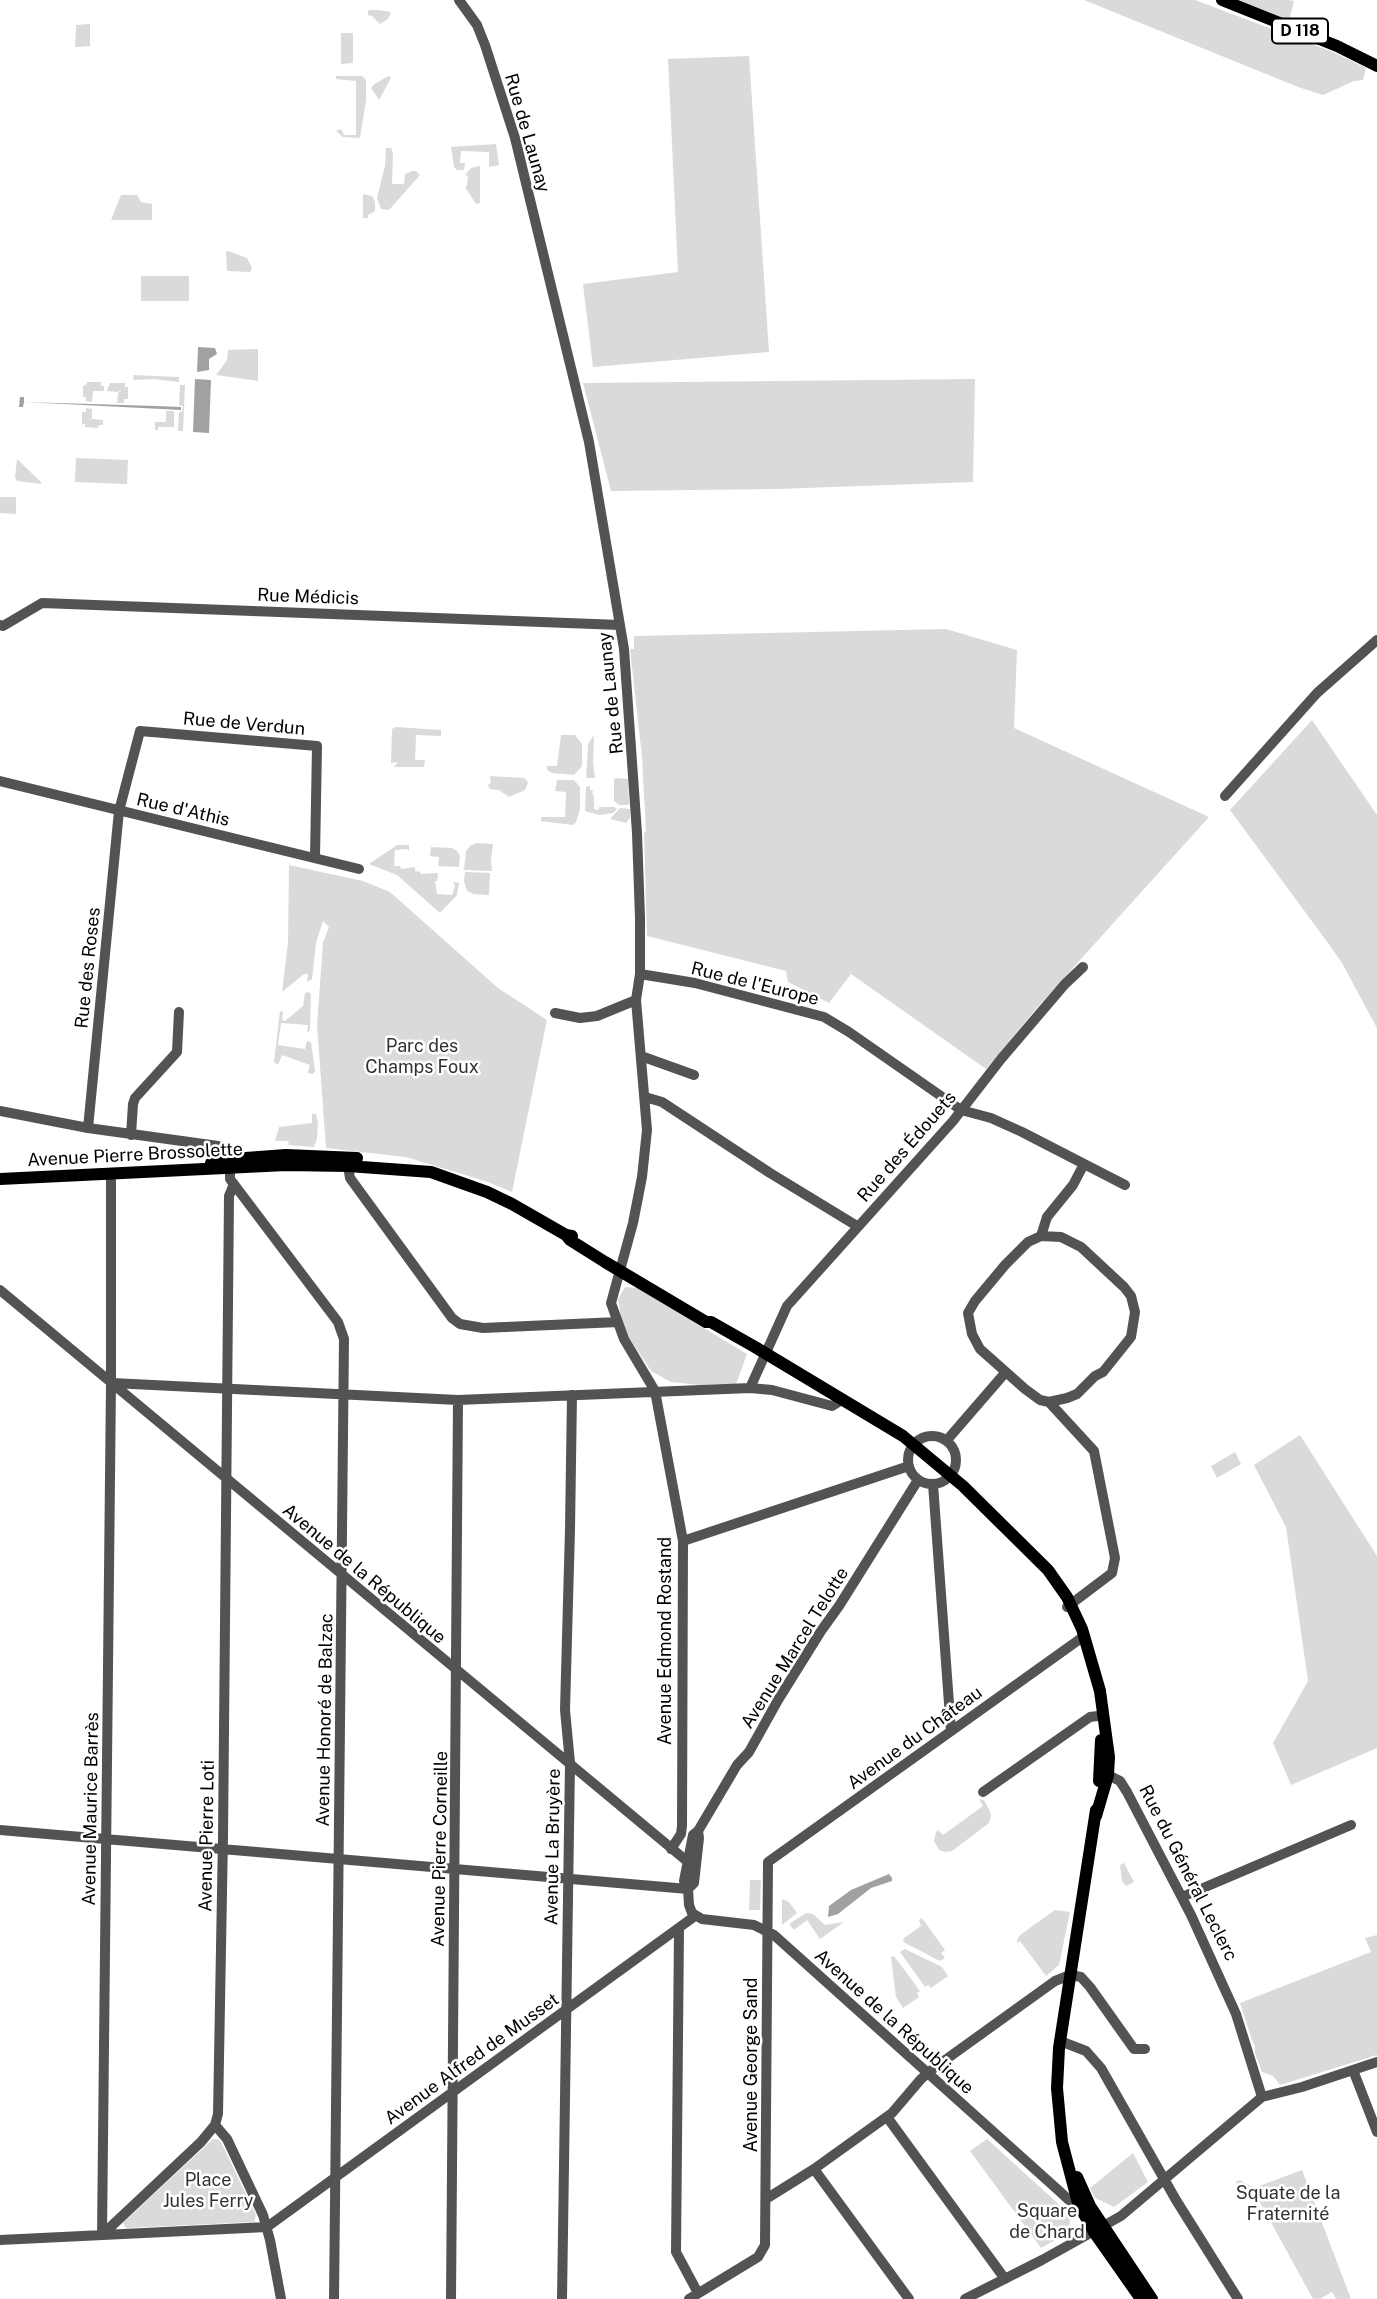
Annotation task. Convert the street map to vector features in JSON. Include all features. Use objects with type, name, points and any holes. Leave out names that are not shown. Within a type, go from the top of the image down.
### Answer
[{"type":"main road","name":"D 118","points":[[1222,0],[1337,46],[1377,66]]},
{"type":"main road","points":[[298,1164],[318,1160],[321,1156]]},
{"type":"main road","points":[[232,1172],[321,1156],[381,1160],[420,1168],[512,1204],[572,1236],[706,1322],[711,1322],[889,1426],[951,1476],[1037,1558],[1069,1606],[1083,1637],[1101,1716],[1104,1773],[1057,2067],[1064,2152],[1078,2203],[1152,2299]]},
{"type":"main road","points":[[348,1166],[351,1162],[375,1163],[381,1160]]},
{"type":"main road","points":[[298,1164],[431,1172]]},
{"type":"main road","name":"Avenue Pierre Brossolette","points":[[0,1179],[201,1167],[232,1172],[271,1165],[298,1164]]},
{"type":"main road","points":[[621,1268],[663,1289],[709,1318],[711,1322]]},
{"type":"main road","points":[[1059,2110],[1075,2172],[1099,2229],[1142,2299]]},
{"type":"street","name":"Rue de Launay","points":[[459,0],[477,25],[513,130],[589,442],[620,625],[633,750],[638,833],[639,974],[636,1000],[646,1130],[634,1223],[611,1303],[624,1339],[655,1391]]},
{"type":"street","name":"Rue Médicis","points":[[0,625],[42,603],[620,625]]},
{"type":"street","points":[[1225,796],[1317,694],[1377,640]]},
{"type":"street","name":"Rue de Verdun","points":[[119,811],[140,730],[317,746],[315,857]]},
{"type":"street","name":"Rue d'Athis","points":[[0,781],[359,869]]},
{"type":"street","name":"Rue des Roses","points":[[88,1128],[119,811]]},
{"type":"street","name":"Rue des Édouets","points":[[750,1388],[787,1306],[961,1110],[1001,1059],[1083,967]]},
{"type":"street","name":"Rue de l'Europe","points":[[639,974],[695,983],[824,1017],[961,1110],[991,1118],[1125,1185]]},
{"type":"street","points":[[555,1013],[580,1018],[597,1016],[636,1000]]},
{"type":"street","points":[[131,1135],[135,1098],[177,1052],[179,1012]]},
{"type":"street","points":[[640,1056],[694,1074]]},
{"type":"street","points":[[645,1097],[662,1102],[770,1173],[858,1226]]},
{"type":"street","points":[[0,1111],[131,1135],[218,1146],[232,1152],[232,1172]]},
{"type":"street","points":[[1041,1236],[1047,1217],[1073,1185],[1084,1164]]},
{"type":"street","points":[[348,1166],[350,1178],[452,1318],[460,1324],[483,1328],[618,1322]]},
{"type":"street","name":"Avenue Maurice Barrès","points":[[102,2235],[111,1172]]},
{"type":"street","name":"Avenue Pierre Loti","points":[[215,2125],[219,2098],[226,1388],[229,1196],[232,1172]]},
{"type":"street","name":"Avenue Honoré de Balzac","points":[[232,1172],[338,1322],[344,1339],[334,2299]]},
{"type":"street","points":[[1049,1402],[1077,1394],[1102,1372],[1131,1337],[1135,1312],[1131,1296],[1124,1287],[1081,1247],[1061,1237],[1041,1236],[1028,1242],[1005,1265],[968,1313],[975,1342],[986,1355],[1032,1395],[1049,1402],[1094,1451],[1115,1558],[1112,1573],[1069,1606]]},
{"type":"street","name":"Avenue de la République","points":[[0,1290],[671,1849],[692,1863]]},
{"type":"street","points":[[947,1440],[1006,1373]]},
{"type":"street","points":[[111,1383],[458,1400],[750,1388],[772,1390],[832,1406],[843,1399]]},
{"type":"street","name":"Avenue Edmond Rostand","points":[[655,1391],[682,1541],[682,1826],[671,1849]]},
{"type":"street","name":"Avenue La Bruyère","points":[[562,2299],[570,1763],[565,1710],[572,1395]]},
{"type":"street","name":"Avenue Pierre Corneille","points":[[451,2299],[458,1400]]},
{"type":"street","points":[[929,1436],[947,1440],[956,1453],[957,1462],[951,1476],[945,1481],[933,1484],[918,1480],[909,1466],[909,1451],[913,1444],[929,1436]]},
{"type":"street","points":[[682,1541],[909,1466]]},
{"type":"street","name":"Avenue Marcel Telotte","points":[[692,1863],[699,1838],[698,1831],[918,1480]]},
{"type":"street","points":[[933,1484],[951,1731]]},
{"type":"street","name":"Avenue du Château","points":[[768,1862],[1083,1637]]},
{"type":"street","points":[[983,1793],[1090,1717],[1101,1716]]},
{"type":"street","name":"Rue du Général Leclerc","points":[[1104,1773],[1120,1781],[1127,1792],[1182,1897],[1236,2014],[1262,2097]]},
{"type":"street","points":[[1182,1897],[1351,1825]]},
{"type":"street","points":[[0,1830],[688,1889]]},
{"type":"street","name":"Avenue George Sand","points":[[698,2292],[758,2257],[764,2250],[768,1862]]},
{"type":"street","points":[[692,1863],[694,1882],[688,1889],[689,1905],[695,1916]]},
{"type":"street","name":"Avenue de la République","points":[[695,1916],[705,1920],[756,1925],[767,1931],[1070,2201],[1078,2203]]},
{"type":"street","name":"Avenue Alfred de Musset","points":[[267,2227],[695,1916]]},
{"type":"street","points":[[679,1929],[676,2252],[698,2292],[689,2299]]},
{"type":"street","points":[[766,2199],[887,2117],[928,2073],[1051,1984],[1070,1975],[1086,1981],[1134,2049],[1145,2049]]},
{"type":"street","points":[[1060,2041],[1086,2050],[1101,2068],[1176,2200],[1238,2299]]},
{"type":"street","points":[[965,2299],[1121,2216],[1262,2097],[1377,2062]]},
{"type":"street","points":[[1353,2070],[1377,2132]]},
{"type":"street","points":[[887,2117],[1005,2280]]},
{"type":"street","points":[[102,2235],[201,2142],[215,2125],[227,2139],[267,2227],[281,2299]]},
{"type":"street","points":[[814,2169],[909,2299]]},
{"type":"street","points":[[1152,2190],[1165,2190],[1176,2200]]},
{"type":"street","points":[[0,2240],[267,2227]]},
{"type":"green space","points":[[1084,0],[1195,0],[1333,52],[1366,68],[1363,80],[1354,81],[1323,95]]},
{"type":"green space","points":[[1239,0],[1289,0],[1294,1],[1289,21]]},
{"type":"green space","points":[[368,10],[391,12],[388,19],[380,24],[368,15]]},
{"type":"green space","points":[[90,24],[90,46],[75,47],[76,25]]},
{"type":"green space","points":[[341,33],[353,33],[353,63],[341,64]]},
{"type":"green space","points":[[749,56],[769,352],[593,367],[583,284],[678,272],[668,59]]},
{"type":"green space","points":[[336,76],[362,76],[366,80],[360,138],[343,137],[336,131],[341,129],[344,135],[356,135],[356,81],[336,79]]},
{"type":"green space","points":[[389,76],[391,78],[379,100],[371,88]]},
{"type":"green space","points":[[496,144],[499,165],[489,167],[489,152],[461,151],[460,163],[465,163],[464,170],[454,167],[451,147]]},
{"type":"green space","points":[[386,148],[391,148],[393,153],[392,184],[404,184],[405,174],[412,171],[420,175],[389,210],[381,209],[377,198],[385,166]]},
{"type":"green space","points":[[480,166],[480,203],[476,204],[465,187],[468,176],[465,175],[471,168]]},
{"type":"green space","points":[[363,194],[372,196],[375,202],[375,211],[368,215],[368,218],[363,218]]},
{"type":"green space","points":[[121,195],[137,195],[141,202],[152,204],[152,220],[111,220]]},
{"type":"green space","points":[[228,251],[247,258],[252,268],[250,272],[227,271]]},
{"type":"green space","points":[[141,276],[189,276],[189,301],[141,301]]},
{"type":"green space","points":[[258,349],[258,381],[216,375],[227,360],[228,350]]},
{"type":"green space","points":[[133,375],[179,377],[179,382],[134,380]]},
{"type":"green space","points":[[975,379],[973,482],[777,489],[611,491],[583,383]]},
{"type":"green space","points":[[87,382],[101,382],[101,386],[104,386],[104,391],[93,391],[92,402],[83,397],[83,386]]},
{"type":"green space","points":[[110,383],[125,383],[125,387],[128,387],[128,399],[124,399],[124,403],[117,403],[121,390],[107,391]]},
{"type":"green space","points":[[180,385],[185,385],[183,431],[178,431],[179,412],[182,412],[183,406],[179,405]]},
{"type":"green space","points":[[86,408],[92,409],[92,418],[88,421],[103,420],[103,425],[98,428],[85,427],[85,424],[82,424],[82,412],[86,412]]},
{"type":"green space","points":[[166,411],[174,411],[174,427],[158,427],[158,430],[155,430],[155,422],[166,422]]},
{"type":"green space","points":[[76,458],[128,460],[127,484],[75,482]]},
{"type":"green space","points":[[17,459],[41,482],[41,484],[17,481]]},
{"type":"green space","points":[[0,497],[16,497],[16,514],[0,513]]},
{"type":"green space","points":[[946,629],[1017,650],[1014,728],[1209,817],[1035,1010],[986,1069],[851,974],[829,1003],[788,982],[786,971],[647,936],[642,757],[630,649],[634,649],[634,636]]},
{"type":"green space","points":[[1312,720],[1377,815],[1377,1028],[1342,963],[1230,810]]},
{"type":"green space","points":[[392,729],[441,730],[441,736],[416,735],[415,760],[425,760],[424,767],[394,767],[398,762],[391,763]]},
{"type":"green space","points":[[561,735],[575,735],[582,744],[582,766],[574,775],[547,770],[547,766],[557,766]]},
{"type":"green space","points":[[594,735],[595,778],[586,778],[588,744]]},
{"type":"green space","points":[[490,776],[524,778],[528,782],[525,790],[509,797],[499,790],[490,789]]},
{"type":"green space","points":[[614,779],[628,779],[628,805],[619,805],[614,801]]},
{"type":"green space","points":[[557,780],[574,780],[580,787],[580,809],[573,825],[541,821],[541,817],[565,817],[566,792],[555,791]]},
{"type":"green space","points":[[590,786],[590,790],[594,790],[594,809],[614,807],[617,809],[613,813],[600,815],[585,810],[586,787]]},
{"type":"green space","points":[[620,808],[630,809],[630,818],[626,823],[610,819]]},
{"type":"green space","points":[[477,843],[493,844],[492,871],[464,870],[466,851]]},
{"type":"green space","points":[[397,845],[409,845],[409,851],[395,850],[394,866],[400,866],[401,869],[415,867],[415,871],[421,874],[438,873],[435,881],[437,894],[452,895],[455,886],[453,882],[459,883],[457,895],[440,913],[397,875],[369,864]]},
{"type":"green space","points":[[431,847],[452,848],[457,851],[460,856],[459,867],[438,866],[439,857],[430,856]]},
{"type":"green space","name":"Parc des Champs Foux","points":[[289,865],[363,881],[390,892],[498,988],[547,1020],[512,1192],[406,1157],[326,1148],[317,1025],[323,943],[329,927],[323,921],[316,943],[312,979],[307,982],[308,974],[304,974],[282,992],[288,942]]},
{"type":"green space","points":[[465,872],[490,873],[489,895],[467,891]]},
{"type":"green space","points":[[309,992],[310,1031],[307,1032],[308,1025],[281,1023],[278,1045],[305,1049],[307,1041],[311,1042],[315,1071],[313,1074],[308,1073],[310,1065],[282,1055],[278,1065],[274,1062],[280,1011],[283,1012],[282,1020],[285,1021],[303,1006],[305,993]]},
{"type":"green space","points":[[312,1114],[316,1114],[318,1124],[314,1147],[275,1141],[279,1127],[312,1123]]},
{"type":"green space","points":[[625,1287],[637,1288],[747,1354],[736,1384],[699,1385],[671,1382],[651,1371],[628,1336],[621,1316],[618,1299]]},
{"type":"green space","points":[[1300,1435],[1377,1556],[1377,1748],[1291,1785],[1273,1743],[1308,1681],[1286,1527],[1254,1465]]},
{"type":"green space","points":[[1235,1452],[1241,1464],[1217,1478],[1211,1466]]},
{"type":"green space","points":[[979,1799],[984,1800],[990,1811],[989,1823],[952,1851],[939,1850],[934,1841],[936,1832],[938,1830],[943,1835],[983,1806]]},
{"type":"green space","points":[[1124,1863],[1134,1882],[1126,1886],[1122,1881],[1120,1865]]},
{"type":"green space","points":[[750,1880],[761,1880],[760,1910],[749,1910]]},
{"type":"green space","points":[[782,1899],[789,1902],[797,1913],[782,1925]]},
{"type":"green space","points":[[1055,1910],[1070,1912],[1059,1965],[1046,1976],[1017,1940]]},
{"type":"green space","points":[[806,1913],[813,1914],[825,1925],[844,1922],[820,1939],[807,1920],[794,1930],[789,1924]]},
{"type":"green space","points":[[922,1918],[945,1950],[941,1953],[945,1958],[940,1961],[903,1942],[904,1938],[921,1926],[919,1920]]},
{"type":"green space","points":[[1377,1935],[1377,2055],[1280,2085],[1273,2076],[1262,2072],[1240,2003],[1371,1952],[1365,1938]]},
{"type":"green space","points":[[905,1949],[942,1967],[948,1976],[931,1988],[928,1985],[925,1987],[900,1952]]},
{"type":"green space","points":[[894,1956],[920,1991],[917,1993],[919,1997],[903,2008],[896,1997],[891,1957]]},
{"type":"green space","name":"Place Jules Ferry","points":[[213,2139],[221,2142],[256,2215],[254,2222],[126,2228],[123,2223]]},
{"type":"green space","name":"Square de Chard","points":[[987,2139],[1065,2210],[1070,2220],[1069,2232],[1041,2248],[970,2151]]},
{"type":"green space","points":[[1133,2153],[1148,2182],[1114,2207],[1095,2198],[1090,2188]]},
{"type":"green space","name":"Squate de la Fraternité","points":[[1302,2170],[1351,2299],[1336,2299],[1332,2292],[1320,2299],[1313,2299],[1256,2195],[1235,2182],[1240,2180],[1254,2188]]},
{"type":"shaded area","points":[[198,347],[215,348],[217,354],[209,359],[209,370],[197,372]]},
{"type":"shaded area","points":[[195,379],[211,380],[209,433],[193,432]]},
{"type":"shaded area","points":[[20,397],[24,397],[23,407],[19,407]]},
{"type":"shaded area","points":[[24,402],[181,407],[181,410]]},
{"type":"shaded area","points":[[889,1874],[892,1881],[871,1888],[838,1914],[828,1917],[829,1906],[851,1890]]}]
